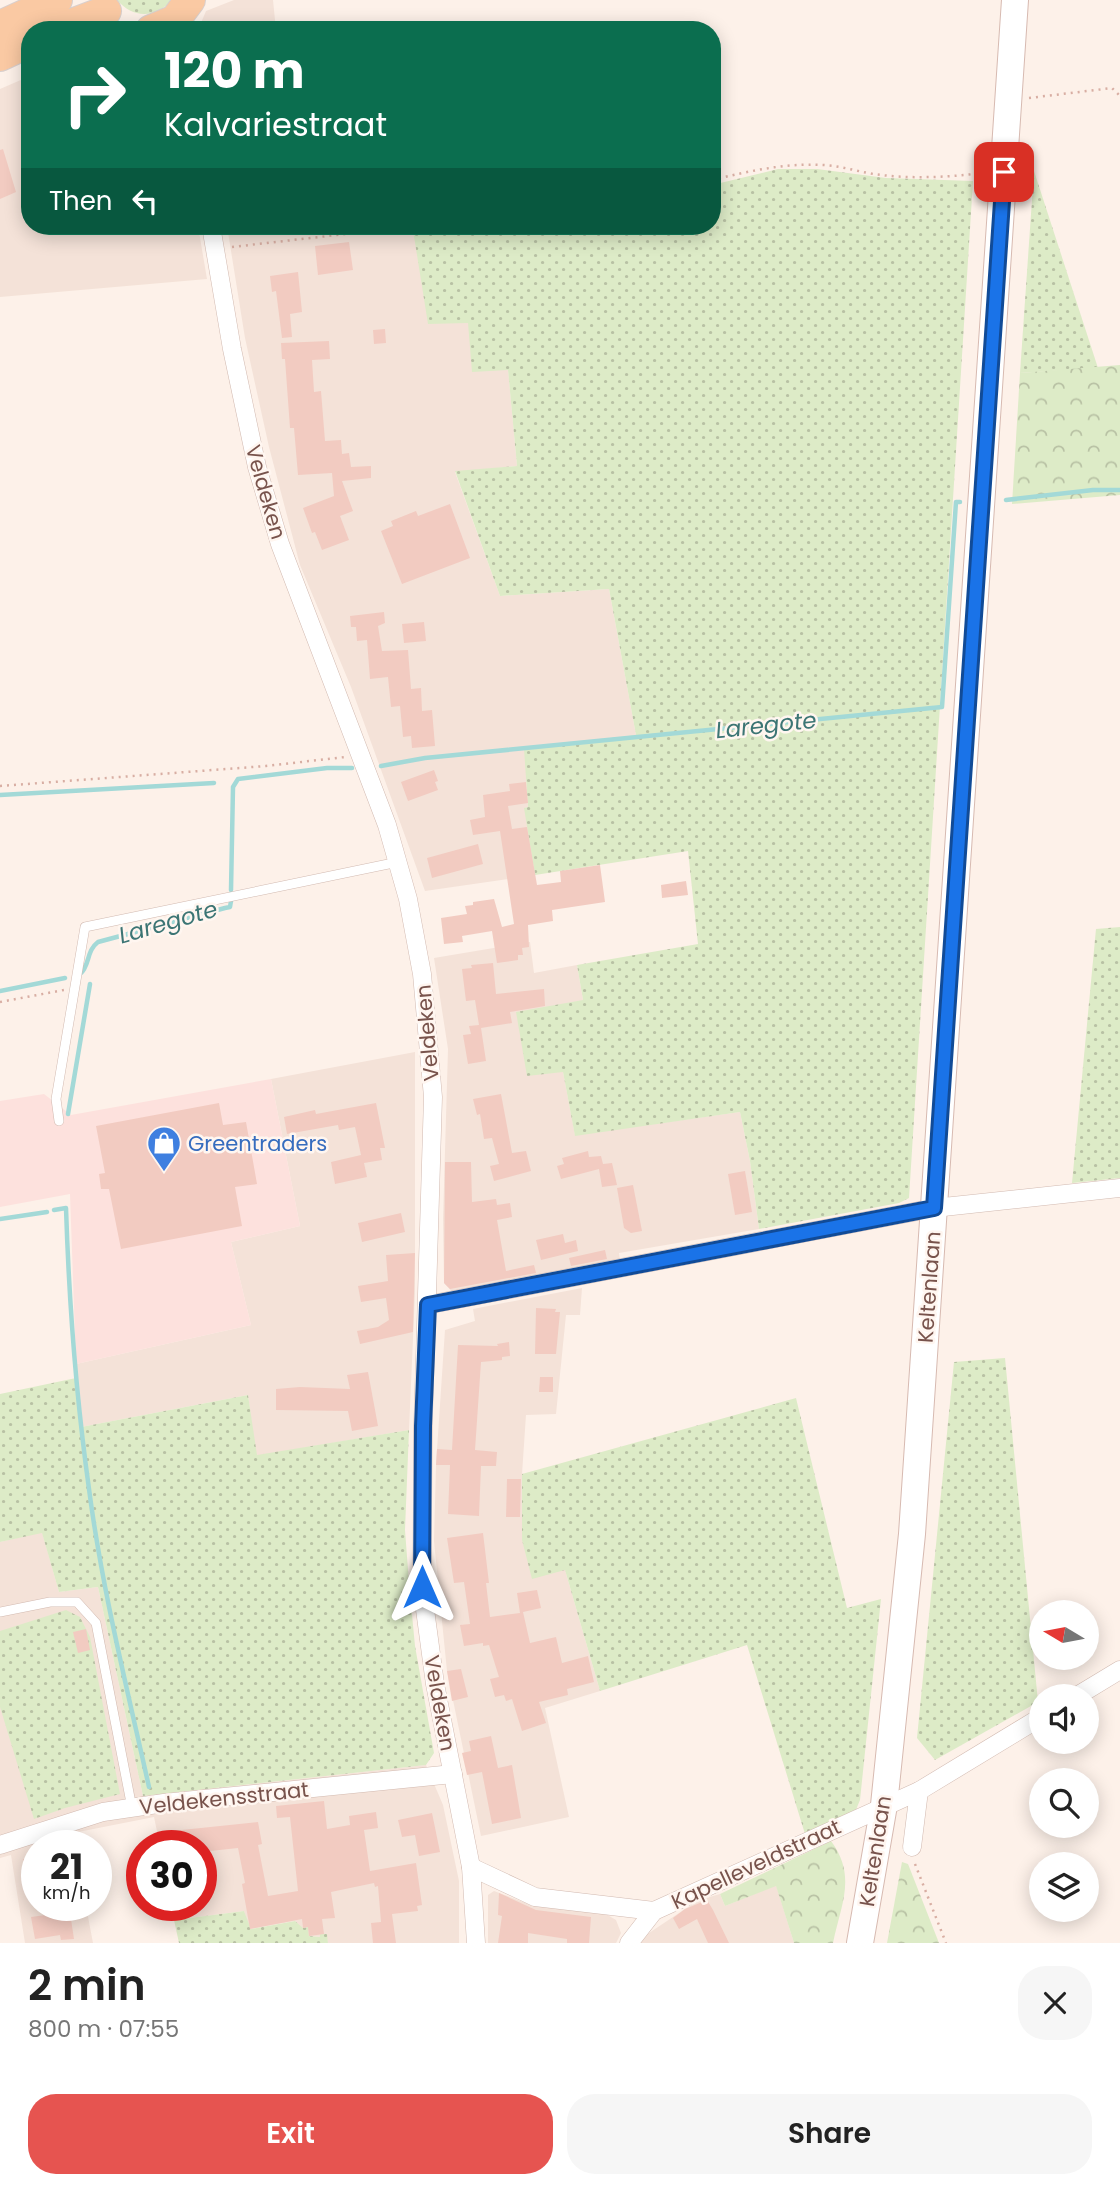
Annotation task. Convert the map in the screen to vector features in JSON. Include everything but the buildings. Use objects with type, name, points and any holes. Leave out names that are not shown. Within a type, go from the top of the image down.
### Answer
[{"type":"main road","points":[[0,25],[57,0]]},
{"type":"main road","name":"Keltenlaan","points":[[860,1943],[884,1805],[912,1534],[1015,0]]},
{"type":"main road","points":[[73,21],[102,6],[119,21]]},
{"type":"main road","points":[[0,56],[21,46]]},
{"type":"street","points":[[0,9],[0,25]]},
{"type":"street","name":"Veldeken","points":[[213,235],[232,349],[257,467],[280,544],[387,825],[408,899],[422,974],[433,1097],[423,1426],[422,1587],[435,1684],[471,1867],[476,1943]]},
{"type":"street","points":[[428,1305],[934,1208],[1120,1188]]},
{"type":"street","points":[[1097,1684],[1120,1670]]},
{"type":"street","name":"Kapelleveldstraat","points":[[654,1911],[919,1791],[1029,1724]]},
{"type":"street","name":"Veldekensstraat","points":[[0,1845],[103,1812],[453,1774]]},
{"type":"street","points":[[912,1847],[919,1791]]},
{"type":"street","points":[[471,1867],[535,1897],[654,1911]]},
{"type":"street","points":[[629,1943],[654,1911]]},
{"type":"lane","points":[[59,1121],[56,1099],[85,927],[398,862]]},
{"type":"lane","points":[[0,1612],[50,1602],[77,1602],[96,1623],[132,1808]]},
{"type":"path","points":[[1008,101],[1112,88],[1120,96]]},
{"type":"path","points":[[721,178],[785,165],[826,165],[880,175],[938,178],[1004,172]]},
{"type":"path","points":[[215,249],[337,235]]},
{"type":"path","points":[[0,786],[252,768],[362,755]]},
{"type":"path","points":[[0,1002],[74,989]]},
{"type":"path","points":[[912,1847],[915,1864],[946,1943]]},
{"type":"shaded area","points":[[234,0],[273,0],[275,21],[202,21],[206,11]]},
{"type":"shaded area","points":[[21,80],[21,235],[200,235],[207,279],[0,297],[0,89]]},
{"type":"shaded area","points":[[228,235],[416,235],[469,322],[508,369],[517,466],[455,472],[500,596],[609,589],[636,735],[526,782],[528,807],[525,808],[535,875],[425,891],[351,687],[300,565],[269,447],[245,338]]},
{"type":"shaded area","points":[[530,942],[534,973],[577,965],[583,1000],[563,1072],[575,1135],[740,1112],[759,1229],[619,1253],[620,1260],[455,1295],[444,1283],[448,1049],[434,958]]},
{"type":"shaded area","points":[[415,1052],[415,1293],[409,1430],[256,1456],[248,1395],[81,1427],[76,1364],[251,1325],[231,1242],[300,1226],[271,1079]]},
{"type":"shaded area","points":[[271,1079],[300,1226],[231,1242],[251,1325],[76,1364],[70,1194],[0,1207],[0,1101],[44,1094],[71,1115]]},
{"type":"shaded area","points":[[582,1288],[580,1315],[566,1315],[556,1414],[526,1415],[522,1474],[565,1570],[600,1691],[545,1708],[569,1817],[481,1836],[447,1671],[434,1541],[445,1330],[475,1321],[473,1309]]},
{"type":"shaded area","points":[[42,1532],[59,1592],[98,1587],[143,1796],[426,1765],[443,1805],[459,1881],[459,1943],[328,1943],[326,1934],[321,1937],[309,1936],[295,1921],[250,1929],[244,1911],[217,1914],[217,1830],[157,1830],[154,1817],[88,1830],[21,1830],[21,1918],[11,1855],[0,1858],[0,1542]]},
{"type":"shaded area","points":[[776,1885],[794,1943],[640,1943],[646,1935],[706,1898],[720,1894],[725,1906]]},
{"type":"shaded area","points":[[494,1891],[523,1902],[604,1913],[616,1920],[621,1933],[616,1943],[488,1943],[488,1895]]},
{"type":"shaded area","points":[[22,1921],[89,1921],[93,1943],[25,1943]]},
{"type":"green space","points":[[117,0],[172,0],[159,10],[145,14],[130,11]]},
{"type":"green space","points":[[778,169],[817,169],[886,178],[973,181],[909,1198],[899,1203],[759,1229],[740,1112],[575,1136],[563,1072],[527,1076],[516,1012],[583,1000],[577,965],[698,944],[688,851],[535,875],[524,808],[528,807],[524,749],[636,735],[609,589],[500,596],[455,471],[517,466],[508,370],[472,372],[468,323],[428,324],[414,235],[721,235],[721,183]]},
{"type":"green space","points":[[1034,171],[1098,368],[1020,373]]},
{"type":"green space","points":[[1120,365],[1120,495],[1012,504],[1020,373]]},
{"type":"green space","points":[[1120,927],[1120,1178],[1072,1183],[1096,929]]},
{"type":"green space","points":[[1005,1358],[1029,1608],[1029,1670],[1035,1670],[1036,1684],[1029,1684],[1029,1707],[935,1760],[917,1738],[954,1362]]},
{"type":"green space","points":[[76,1378],[81,1427],[248,1395],[257,1455],[409,1430],[405,1530],[415,1646],[434,1753],[426,1765],[143,1796],[98,1587],[59,1592],[42,1533],[0,1542],[0,1394]]},
{"type":"green space","points":[[796,1398],[847,1608],[881,1599],[860,1800],[855,1812],[805,1834],[747,1645],[600,1691],[565,1570],[532,1579],[522,1540],[522,1474]]},
{"type":"green space","points":[[66,1610],[80,1617],[90,1637],[120,1794],[34,1819],[0,1707],[0,1631]]},
{"type":"green space","points":[[831,1841],[839,1854],[845,1878],[843,1903],[833,1943],[794,1943],[776,1886],[725,1906],[720,1894]]},
{"type":"green space","points":[[902,1862],[908,1864],[939,1943],[887,1943]]},
{"type":"green space","points":[[244,1911],[251,1929],[295,1921],[303,1928],[308,1927],[309,1936],[320,1937],[320,1934],[327,1934],[328,1943],[179,1943],[174,1921],[217,1921],[217,1914]]},
{"type":"waterway","name":"Laregote","points":[[1006,500],[1093,490],[1120,490]]},
{"type":"waterway","name":"Laregote","points":[[381,766],[425,758],[942,707],[956,502],[960,502]]},
{"type":"waterway","name":"Laregote","points":[[231,890],[233,787],[238,779],[327,768],[352,768]]},
{"type":"waterway","points":[[0,795],[214,783]]},
{"type":"waterway","name":"Laregote","points":[[80,974],[98,942],[230,907],[231,901]]},
{"type":"waterway","name":"Laregote","points":[[0,991],[65,978]]},
{"type":"waterway","points":[[68,1114],[90,984]]},
{"type":"waterway","points":[[54,1210],[66,1208],[80,1419],[94,1526],[149,1787]]},
{"type":"waterway","points":[[0,1219],[47,1212]]},
{"type":"place","name":"Greentraders","points":[[164,1173]]},
{"type":"route","points":[[422,1587],[423,1426],[428,1305],[934,1208],[1004,172]]}]
